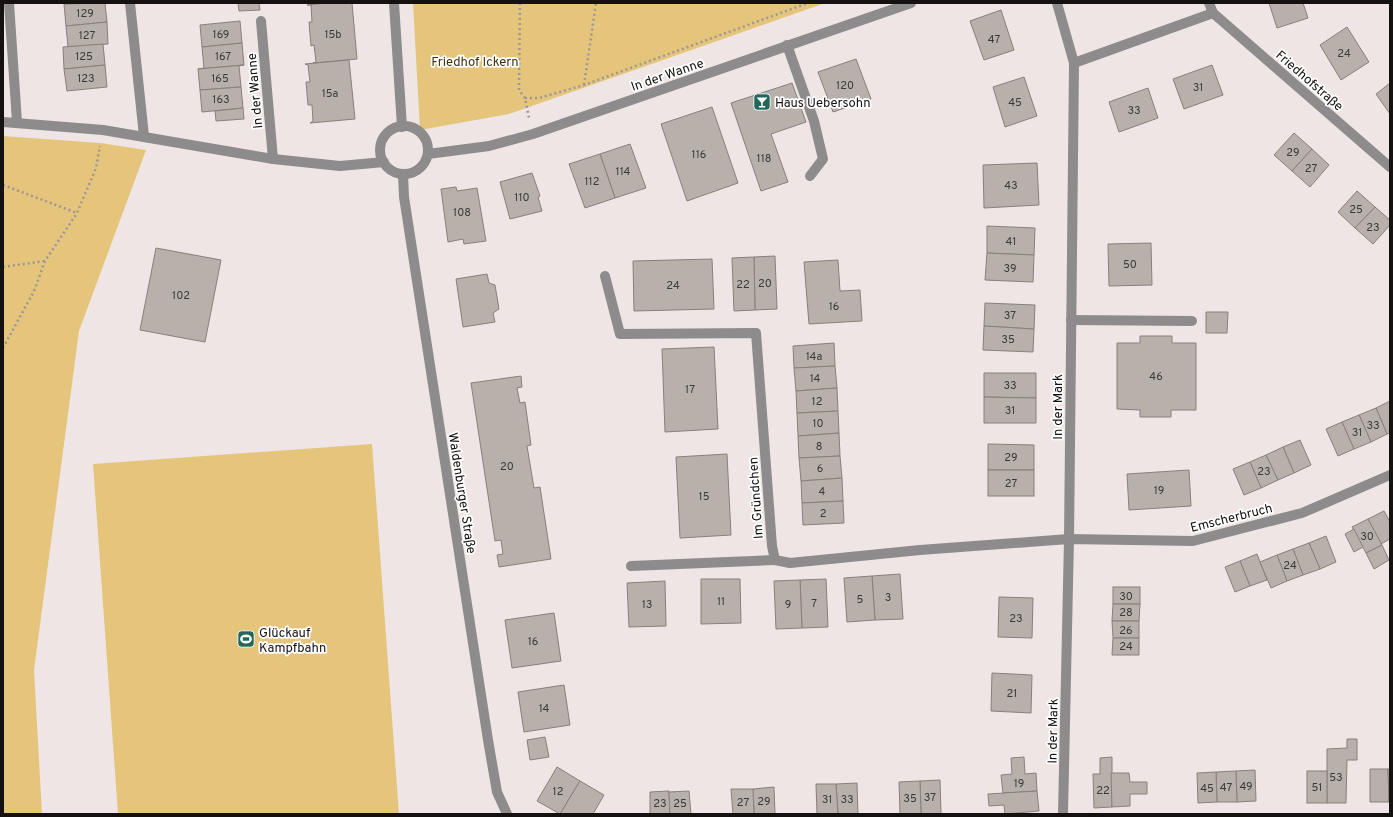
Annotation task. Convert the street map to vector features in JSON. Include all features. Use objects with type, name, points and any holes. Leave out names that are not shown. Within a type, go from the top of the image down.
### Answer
[{"type":"street","points":[[9,3],[17,122]]},
{"type":"street","points":[[130,3],[144,136]]},
{"type":"street","name":"In der Wanne","points":[[428,154],[489,146],[533,134],[911,3]]},
{"type":"street","name":"In der Mark","points":[[1056,3],[1074,63],[1069,539],[1063,814]]},
{"type":"street","points":[[395,6],[402,127]]},
{"type":"street","name":"Friedhofstraße","points":[[1074,63],[1211,8],[1390,166]]},
{"type":"street","name":"In der Wanne","points":[[261,21],[272,159]]},
{"type":"street","points":[[787,45],[814,121],[823,160],[810,176]]},
{"type":"street","points":[[3,122],[103,130],[272,159],[340,166],[384,162]]},
{"type":"street","points":[[402,127],[416,129],[421,134],[425,139],[428,154],[422,166],[417,171],[403,174],[392,170],[384,162],[380,149],[385,137],[395,128],[402,127]]},
{"type":"street","name":"Waldenburger Straße","points":[[403,174],[404,197],[488,740],[497,792],[507,814]]},
{"type":"street","name":"Im Gründchen","points":[[605,276],[620,334],[756,333],[772,546],[775,560]]},
{"type":"street","points":[[1071,320],[1192,321]]},
{"type":"street","name":"Emscherbruch","points":[[1069,539],[1193,542],[1302,513],[1390,475]]},
{"type":"street","points":[[632,566],[775,560],[790,563],[920,550],[1069,539]]},
{"type":"path","points":[[520,3],[518,90],[525,98],[533,134]]},
{"type":"path","points":[[584,85],[596,3]]},
{"type":"path","points":[[525,98],[538,98],[584,85],[808,3]]},
{"type":"path","points":[[3,348],[34,291],[45,261],[76,213],[96,168],[103,130]]},
{"type":"path","points":[[3,185],[76,213]]},
{"type":"path","points":[[3,267],[45,261]]},
{"type":"green space","name":"Friedhof Ickern","points":[[413,3],[825,3],[509,114],[420,130]]},
{"type":"green space","points":[[3,136],[100,143],[146,150],[79,331],[34,670],[42,814],[3,814]]},
{"type":"green space","name":"Glückauf Kampfbahn","points":[[372,444],[399,814],[118,814],[93,464]]},
{"type":"building","points":[[105,3],[107,22],[66,26],[64,4]]},
{"type":"building","points":[[238,3],[259,3],[260,10],[239,11]]},
{"type":"building","points":[[352,3],[357,59],[313,63],[316,62],[314,45],[311,46],[309,22],[312,22],[311,5],[307,5]]},
{"type":"building","points":[[1269,3],[1303,3],[1308,18],[1277,28]]},
{"type":"building","points":[[1001,10],[1014,50],[984,60],[970,21]]},
{"type":"building","points":[[240,21],[242,43],[202,47],[200,25]]},
{"type":"building","points":[[107,22],[108,44],[68,47],[66,26]]},
{"type":"building","points":[[1347,27],[1369,62],[1341,80],[1320,45]]},
{"type":"building","points":[[242,43],[244,65],[198,69],[204,68],[202,47]]},
{"type":"building","points":[[103,44],[105,65],[64,69],[63,47]]},
{"type":"building","points":[[856,59],[871,99],[833,112],[818,72]]},
{"type":"building","points":[[349,60],[355,119],[310,123],[313,121],[312,105],[308,105],[306,82],[310,82],[308,65],[305,64]]},
{"type":"building","points":[[105,65],[107,87],[67,91],[64,69]]},
{"type":"building","points":[[244,65],[239,66],[241,87],[200,90],[198,69]]},
{"type":"building","points":[[1212,65],[1223,95],[1184,109],[1173,79]]},
{"type":"building","points":[[1024,77],[1037,116],[1005,127],[993,87]]},
{"type":"building","points":[[792,83],[806,122],[771,134],[788,182],[761,191],[731,103]]},
{"type":"building","points":[[1390,83],[1390,114],[1376,94]]},
{"type":"building","points":[[241,87],[243,108],[202,112],[200,90]]},
{"type":"building","points":[[1148,88],[1158,118],[1119,132],[1109,102]]},
{"type":"building","points":[[712,107],[738,183],[687,201],[661,124]]},
{"type":"building","points":[[243,108],[244,119],[216,121],[215,111]]},
{"type":"building","points":[[1294,133],[1312,149],[1292,171],[1274,155]]},
{"type":"building","points":[[630,144],[646,188],[615,198],[600,154]]},
{"type":"building","points":[[1312,149],[1329,165],[1310,187],[1292,171]]},
{"type":"building","points":[[600,154],[615,198],[585,208],[569,164]]},
{"type":"building","points":[[1037,163],[1039,205],[984,208],[983,165]]},
{"type":"building","points":[[532,173],[540,196],[538,197],[542,211],[510,219],[500,182]]},
{"type":"building","points":[[456,187],[457,191],[477,188],[486,241],[464,244],[463,239],[448,242],[441,189]]},
{"type":"building","points":[[1357,191],[1375,207],[1355,228],[1338,212]]},
{"type":"building","points":[[1375,207],[1390,220],[1390,225],[1373,244],[1355,228]]},
{"type":"building","points":[[987,226],[1035,228],[1034,255],[987,253]]},
{"type":"building","points":[[1151,243],[1152,285],[1109,286],[1108,244]]},
{"type":"building","points":[[156,248],[221,260],[205,342],[140,330]]},
{"type":"building","points":[[987,253],[1034,255],[1033,282],[985,280]]},
{"type":"building","points":[[775,256],[777,309],[755,310],[754,257]]},
{"type":"building","points":[[754,257],[755,310],[734,311],[732,258]]},
{"type":"building","points":[[712,259],[714,309],[634,311],[633,261]]},
{"type":"building","points":[[838,260],[840,291],[860,290],[862,321],[809,324],[804,262]]},
{"type":"building","points":[[487,274],[489,283],[495,285],[499,309],[493,313],[495,322],[463,327],[456,279]]},
{"type":"building","points":[[985,303],[1035,305],[1034,329],[984,326]]},
{"type":"building","points":[[1206,312],[1228,312],[1227,333],[1206,333]]},
{"type":"building","points":[[984,326],[1034,329],[1033,352],[983,350]]},
{"type":"building","points":[[1140,336],[1172,336],[1172,343],[1196,343],[1196,410],[1171,410],[1171,417],[1140,417],[1140,410],[1117,409],[1117,343],[1140,343]]},
{"type":"building","points":[[834,343],[835,366],[794,368],[793,346]]},
{"type":"building","points":[[714,347],[718,429],[665,432],[662,349]]},
{"type":"building","points":[[835,366],[837,388],[796,391],[794,368]]},
{"type":"building","points":[[984,373],[1036,373],[1036,398],[984,397]]},
{"type":"building","points":[[521,376],[522,387],[517,388],[520,403],[525,402],[531,445],[527,446],[534,488],[540,487],[551,559],[499,567],[497,555],[503,554],[501,540],[495,541],[471,383]]},
{"type":"building","points":[[837,388],[838,411],[797,413],[796,391]]},
{"type":"building","points":[[984,397],[1036,398],[1036,423],[984,423]]},
{"type":"building","points":[[1390,401],[1390,433],[1387,434],[1376,408]]},
{"type":"building","points":[[1376,408],[1387,434],[1371,442],[1359,415]]},
{"type":"building","points":[[838,411],[839,433],[798,436],[797,413]]},
{"type":"building","points":[[1359,415],[1371,442],[1354,449],[1342,422]]},
{"type":"building","points":[[1342,422],[1354,449],[1338,456],[1326,429]]},
{"type":"building","points":[[839,433],[840,456],[799,458],[798,436]]},
{"type":"building","points":[[1300,440],[1311,465],[1294,473],[1283,447]]},
{"type":"building","points":[[988,444],[1034,445],[1034,470],[988,470]]},
{"type":"building","points":[[1283,447],[1294,473],[1278,480],[1266,455]]},
{"type":"building","points":[[727,454],[731,535],[680,538],[676,457]]},
{"type":"building","points":[[1266,455],[1278,480],[1261,488],[1250,462]]},
{"type":"building","points":[[840,456],[842,478],[801,481],[799,458]]},
{"type":"building","points":[[1250,462],[1261,488],[1244,495],[1233,469]]},
{"type":"building","points":[[988,470],[1034,470],[1034,496],[988,496]]},
{"type":"building","points":[[1189,470],[1191,506],[1129,510],[1127,474]]},
{"type":"building","points":[[842,478],[843,501],[802,503],[801,481]]},
{"type":"building","points":[[843,501],[844,523],[803,525],[802,503]]},
{"type":"building","points":[[1384,511],[1390,522],[1390,539],[1381,544],[1368,519]]},
{"type":"building","points":[[1368,519],[1382,545],[1366,553],[1352,527]]},
{"type":"building","points":[[1354,529],[1363,547],[1354,552],[1345,534]]},
{"type":"building","points":[[1326,536],[1336,562],[1320,569],[1309,543]]},
{"type":"building","points":[[1309,543],[1320,569],[1303,575],[1293,549]]},
{"type":"building","points":[[1382,545],[1389,560],[1374,569],[1366,553]]},
{"type":"building","points":[[1293,549],[1303,575],[1287,581],[1277,555]]},
{"type":"building","points":[[1257,554],[1267,580],[1250,586],[1240,561]]},
{"type":"building","points":[[1277,555],[1287,581],[1271,588],[1260,562]]},
{"type":"building","points":[[1240,561],[1250,586],[1235,592],[1225,567]]},
{"type":"building","points":[[900,574],[903,619],[875,620],[872,576]]},
{"type":"building","points":[[872,576],[875,620],[847,622],[844,578]]},
{"type":"building","points":[[701,579],[740,579],[741,623],[701,624]]},
{"type":"building","points":[[826,579],[828,627],[802,628],[800,580]]},
{"type":"building","points":[[800,580],[802,628],[776,629],[774,581]]},
{"type":"building","points":[[665,581],[666,626],[629,627],[627,583]]},
{"type":"building","points":[[1113,587],[1140,587],[1140,604],[1113,604]]},
{"type":"building","points":[[999,597],[1033,598],[1032,638],[998,637]]},
{"type":"building","points":[[1113,604],[1140,604],[1139,621],[1112,621]]},
{"type":"building","points":[[554,613],[561,661],[512,668],[505,620]]},
{"type":"building","points":[[1112,621],[1139,621],[1139,638],[1113,638]]},
{"type":"building","points":[[1113,638],[1139,638],[1139,655],[1112,655]]},
{"type":"building","points":[[992,673],[1032,675],[1031,713],[991,711]]},
{"type":"building","points":[[564,685],[570,725],[524,732],[518,692]]},
{"type":"building","points":[[545,737],[549,757],[530,760],[527,740]]},
{"type":"building","points":[[1347,739],[1357,739],[1357,760],[1347,760],[1346,803],[1327,803],[1327,749],[1347,748]]},
{"type":"building","points":[[1024,757],[1025,774],[1036,773],[1037,791],[1003,793],[1001,775],[1012,774],[1011,758]]},
{"type":"building","points":[[1112,757],[1112,807],[1094,808],[1093,774],[1100,774],[1100,758]]},
{"type":"building","points":[[557,767],[580,781],[560,814],[537,801]]},
{"type":"building","points":[[1370,769],[1388,769],[1389,802],[1370,802]]},
{"type":"building","points":[[1388,769],[1390,769],[1390,802],[1389,802]]},
{"type":"building","points":[[1255,770],[1256,801],[1237,802],[1236,771]]},
{"type":"building","points":[[1236,771],[1237,802],[1217,802],[1216,772]]},
{"type":"building","points":[[1307,771],[1327,771],[1327,803],[1307,803]]},
{"type":"building","points":[[1216,772],[1217,802],[1198,803],[1197,773]]},
{"type":"building","points":[[1111,773],[1129,773],[1130,782],[1147,782],[1147,794],[1130,794],[1130,806],[1112,807]]},
{"type":"building","points":[[940,780],[941,814],[921,814],[920,781]]},
{"type":"building","points":[[580,781],[604,795],[593,814],[560,814]]},
{"type":"building","points":[[920,781],[921,814],[900,814],[899,782]]},
{"type":"building","points":[[857,783],[858,814],[838,814],[836,784]]},
{"type":"building","points":[[816,784],[836,784],[838,814],[817,814]]},
{"type":"building","points":[[774,787],[775,814],[754,814],[753,789]]},
{"type":"building","points":[[731,789],[753,789],[754,814],[733,814]]},
{"type":"building","points":[[669,791],[670,814],[650,814],[650,792]]},
{"type":"building","points":[[689,791],[691,814],[670,814],[669,792]]},
{"type":"building","points":[[1037,791],[1039,811],[1005,814],[1004,805],[989,806],[988,794]]},
{"type":"place","name":"Haus Uebersohn","points":[[762,102]]},
{"type":"place","name":"Glückauf Kampfbahn","points":[[246,639]]}]
